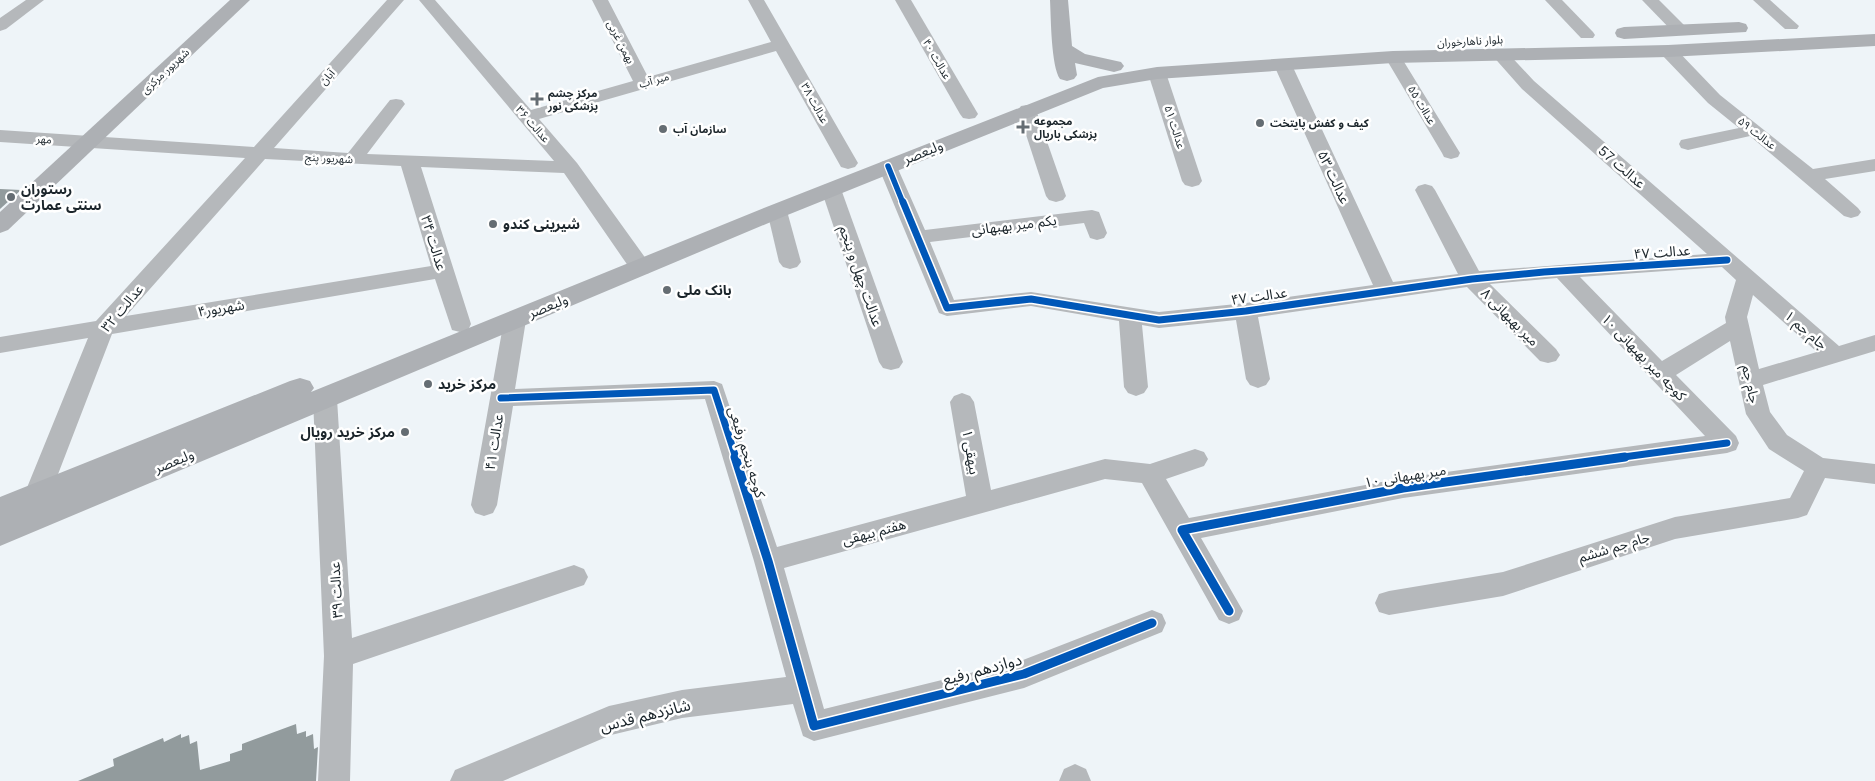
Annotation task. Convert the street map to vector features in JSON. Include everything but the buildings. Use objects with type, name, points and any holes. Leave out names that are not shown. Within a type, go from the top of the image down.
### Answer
[{"type":"main road","name":"شهریور مرکزی","points":[[0,225],[241,0]]},
{"type":"main road","points":[[1059,0],[1067,75]]},
{"type":"main road","name":"بلوار ناهارخوران","points":[[1098,82],[1157,73],[1282,63],[1394,57],[1587,35],[1799,25]]},
{"type":"main road","name":"بلوار ناهارخوران","points":[[1067,75],[1142,61],[1192,56],[1492,47],[1544,53],[1668,51],[1875,40]]},
{"type":"main road","points":[[1063,49],[1080,58],[1114,66]]},
{"type":"main road","name":"ولیعصر","points":[[0,533],[515,320],[636,261],[848,163],[1067,75]]},
{"type":"main road","name":"ولیعصر","points":[[0,510],[460,324],[777,211],[1098,82]]},
{"type":"street","points":[[0,26],[36,0]]},
{"type":"street","name":"آبان","points":[[259,154],[396,0]]},
{"type":"street","name":"عدالت ۳۶","points":[[427,0],[570,166],[636,261]]},
{"type":"street","name":"بهمن غربی","points":[[600,0],[643,83]]},
{"type":"street","name":"عدالت ۳۸","points":[[756,0],[848,163]]},
{"type":"street","points":[[1553,0],[1587,35]]},
{"type":"street","points":[[1650,0],[1681,31]]},
{"type":"street","points":[[1761,0],[1799,25]]},
{"type":"street","name":"عدالت ۴۰","points":[[904,1],[969,114]]},
{"type":"street","name":"میر آب","points":[[526,117],[782,44]]},
{"type":"street","name":"عدالت 57","points":[[1492,47],[1528,85],[1747,278]]},
{"type":"street","name":"عدالت ۵۹","points":[[1668,51],[1714,99],[1851,212]]},
{"type":"street","points":[[1528,85],[1530,68],[1544,53]]},
{"type":"street","name":"عداات ۵۵","points":[[1394,57],[1451,153]]},
{"type":"street","name":"عدالت ۵۳","points":[[1282,63],[1386,290]]},
{"type":"street","name":"عدالت ۵۱","points":[[1157,73],[1192,182]]},
{"type":"street","points":[[353,159],[396,104]]},
{"type":"street","points":[[1028,110],[1056,196]]},
{"type":"street","points":[[1688,144],[1753,130]]},
{"type":"street","name":"مهر","points":[[0,136],[88,142]]},
{"type":"street","name":"شهریور پنج","points":[[88,142],[353,159],[570,166]]},
{"type":"street","name":"عدالت ۳۲","points":[[36,495],[103,328],[259,154]]},
{"type":"street","name":"عدالت ۳۴","points":[[409,161],[460,324]]},
{"type":"street","points":[[1809,176],[1875,165]]},
{"type":"street","name":"عدالت ۴۷","points":[[888,166],[947,308],[1031,299],[1159,320],[1246,311],[1472,279],[1727,260]]},
{"type":"street","name":"عدالت چهل و پنجم","points":[[831,189],[891,362]]},
{"type":"street","name":"۸ میر بهبهانی","points":[[1425,190],[1472,279],[1548,354]]},
{"type":"street","points":[[777,211],[790,262]]},
{"type":"street","name":"یکم میر بهبهانی","points":[[918,237],[1092,216],[1097,233]]},
{"type":"street","name":"شهریور۴","points":[[0,345],[443,271]]},
{"type":"street","name":"کوچه میر بهبهانی ۱۰","points":[[1562,271],[1727,443]]},
{"type":"street","name":"جام جم","points":[[1747,278],[1736,317],[1758,414],[1778,442],[1818,467],[1875,474]]},
{"type":"street","name":"۱ جام جم","points":[[1747,278],[1834,355],[1875,343]]},
{"type":"street","points":[[1246,311],[1258,379]]},
{"type":"street","points":[[1130,315],[1136,387]]},
{"type":"street","name":"عدالت ۴۱","points":[[484,505],[515,320]]},
{"type":"street","points":[[1660,373],[1738,326]]},
{"type":"street","points":[[1762,377],[1834,355]]},
{"type":"street","name":"کوچه پنجم رفیعی","points":[[502,398],[714,390],[768,561],[814,726]]},
{"type":"street","name":"عدالت ۳۹","points":[[325,399],[339,656],[334,781]]},
{"type":"street","name":"بیهقی ۱","points":[[962,402],[980,503]]},
{"type":"street","name":"۱۰ میر بهبهانی","points":[[1182,530],[1403,488],[1727,443]]},
{"type":"street","points":[[1195,459],[1150,474],[1229,611]]},
{"type":"street","name":"جام جم ششم","points":[[1389,603],[1503,584],[1675,528],[1798,507],[1818,467]]},
{"type":"street","name":"هفتم بیهقی","points":[[768,561],[1105,469],[1150,474]]},
{"type":"street","points":[[339,656],[574,578]]},
{"type":"street","name":"دوازدهم رفیع","points":[[814,726],[1024,674],[1152,623]]},
{"type":"street","name":"شانزدهم قدس","points":[[466,781],[609,721],[682,704],[803,689]]},
{"type":"cycle path","points":[[888,166],[947,308],[1031,299],[1159,320],[1246,311],[1472,279],[1544,272],[1727,260]]},
{"type":"cycle path","points":[[501,398],[714,390],[768,561],[814,726],[1024,674],[1152,623]]},
{"type":"cycle path","points":[[1229,611],[1182,530],[1403,488],[1727,443]]},
{"type":"place","name":"مرکز چشم پزشکی نور","points":[[537,99]]},
{"type":"place","name":"کیف و کفش پایتخت","points":[[1260,123]]},
{"type":"place","name":"مجموعه پزشکی باریال","points":[[1023,127]]},
{"type":"place","name":"سازمان آب","points":[[663,129]]},
{"type":"place","name":"رستوران سنتی عمارت","points":[[11,197]]},
{"type":"place","name":"شیرینی کندو","points":[[493,224]]},
{"type":"place","name":"بانک ملی","points":[[667,290]]},
{"type":"place","name":"مرکز خرید","points":[[428,384]]},
{"type":"place","name":"مرکز خرید رویال","points":[[405,432]]}]
